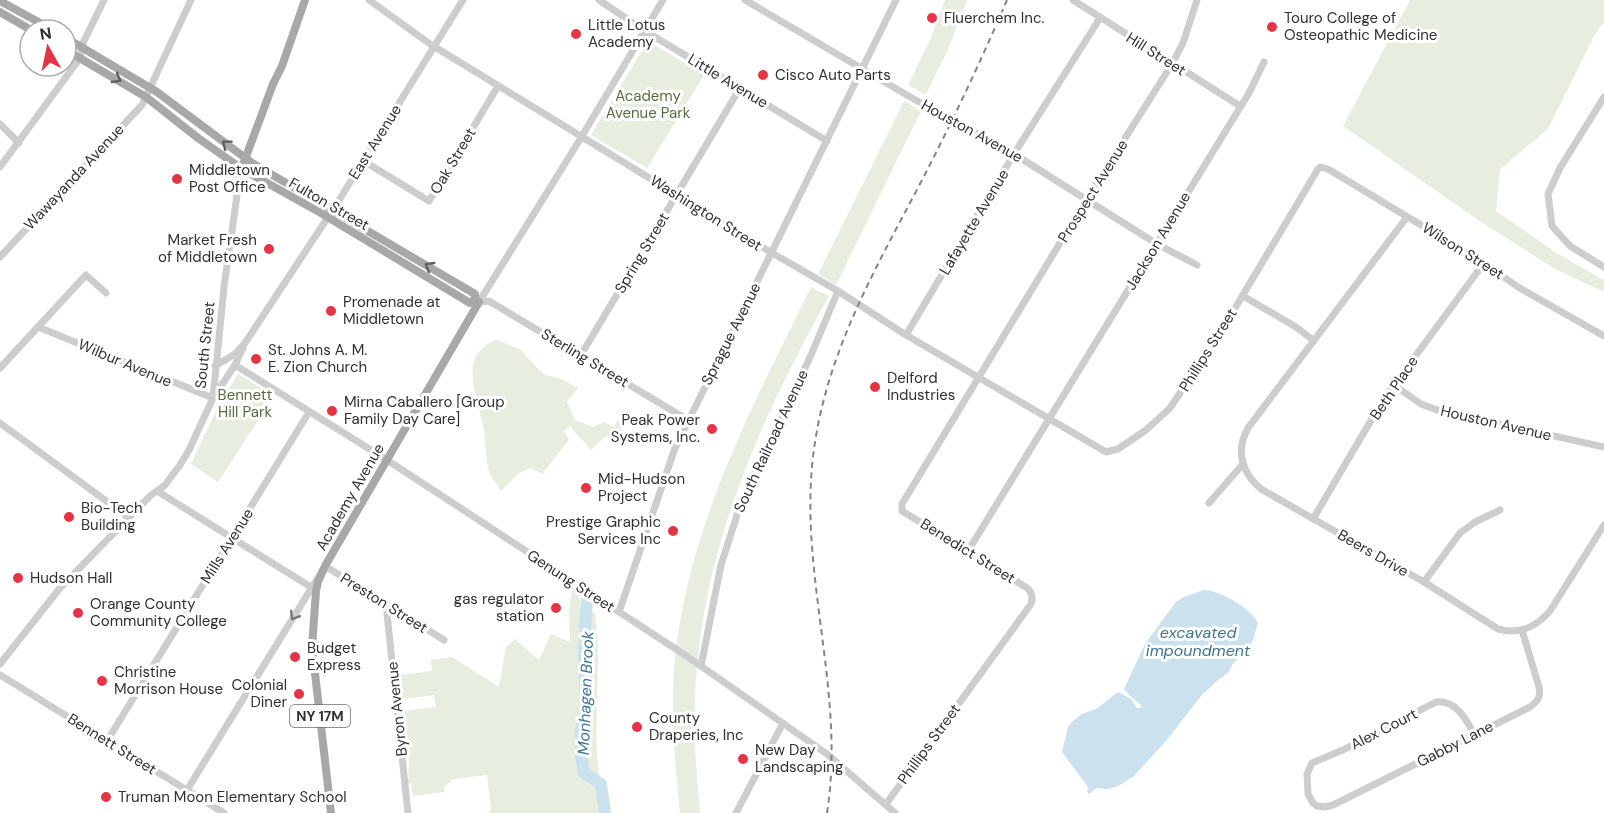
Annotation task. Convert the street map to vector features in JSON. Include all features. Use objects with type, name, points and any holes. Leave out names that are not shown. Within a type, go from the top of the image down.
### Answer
[{"type":"main road","name":"South Street","points":[[244,163],[305,0]]},
{"type":"main road","points":[[0,2],[30,18]]},
{"type":"main road","points":[[0,12],[18,22]]},
{"type":"main road","name":"Fulton Street","points":[[78,45],[148,92],[198,138],[333,209],[475,294],[477,301],[470,303],[328,218],[244,163]]},
{"type":"main road","name":"Fulton Street","points":[[80,58],[148,92]]},
{"type":"main road","name":"Academy Avenue","points":[[325,566],[477,301]]},
{"type":"main road","name":"NY 17M","points":[[325,566],[314,589],[312,647],[331,813]]},
{"type":"street","points":[[0,167],[80,58],[83,43],[104,0]]},
{"type":"street","name":"Wawayanda Avenue","points":[[0,257],[142,105],[190,0]]},
{"type":"street","name":"Washington Street","points":[[369,0],[498,86],[772,254],[838,291],[906,335],[1048,419]]},
{"type":"street","name":"East Avenue","points":[[215,366],[235,354],[245,342],[328,218],[463,0]]},
{"type":"street","name":"Little Avenue","points":[[599,0],[645,31],[827,141]]},
{"type":"street","name":"Academy Avenue","points":[[477,301],[582,137],[663,0]]},
{"type":"street","name":"Houston Avenue","points":[[746,0],[1014,154],[1157,244],[1197,265]]},
{"type":"street","name":"Sprague Avenue","points":[[618,612],[675,448],[896,0]]},
{"type":"street","name":"Hill Street","points":[[1073,0],[1240,106]]},
{"type":"street","name":"Prospect Avenue","points":[[901,509],[903,501],[978,377],[1172,64],[1183,43],[1197,0]]},
{"type":"street","name":"Lafayette Avenue","points":[[906,335],[1014,154],[1100,18]]},
{"type":"street","name":"Jackson Avenue","points":[[968,551],[1249,93],[1264,62]]},
{"type":"street","name":"Oak Street","points":[[362,160],[429,201],[498,86]]},
{"type":"street","name":"Spring Street","points":[[581,355],[740,88]]},
{"type":"street","points":[[1604,97],[1560,168],[1548,194],[1552,226],[1570,246],[1604,267]]},
{"type":"street","points":[[0,124],[19,143]]},
{"type":"street","name":"South Street","points":[[0,664],[60,588],[128,517],[165,485],[189,450],[213,398],[215,366],[244,163]]},
{"type":"street","name":"Wilson Street","points":[[1322,167],[1484,263],[1518,287],[1604,336]]},
{"type":"street","name":"Phillips Street","points":[[1048,419],[1102,450],[1110,452],[1119,449],[1146,430],[1170,408],[1191,380],[1318,170],[1322,167]]},
{"type":"street","points":[[1209,503],[1243,464],[1241,446],[1248,428],[1407,217]]},
{"type":"street","name":"Beth Place","points":[[1313,519],[1394,386],[1484,263]]},
{"type":"street","points":[[0,368],[86,275],[106,293]]},
{"type":"street","name":"South Railroad Avenue","points":[[701,666],[719,574],[739,509],[802,375],[838,291]]},
{"type":"street","points":[[1243,296],[1296,327],[1314,341]]},
{"type":"street","name":"Sterling Street","points":[[477,301],[489,301],[688,420]]},
{"type":"street","name":"Wilbur Avenue","points":[[38,327],[213,398]]},
{"type":"street","name":"East Avenue","points":[[213,398],[236,364],[245,342]]},
{"type":"street","name":"Genung Street","points":[[236,364],[701,666],[827,754],[890,810]]},
{"type":"street","name":"Houston Avenue","points":[[1394,386],[1421,404],[1437,410],[1604,447]]},
{"type":"street","name":"Mills Avenue","points":[[107,741],[309,412]]},
{"type":"street","points":[[0,423],[128,517]]},
{"type":"street","name":"Beers Drive","points":[[1243,464],[1251,478],[1262,489],[1424,582],[1498,629],[1511,633],[1522,630]]},
{"type":"street","points":[[157,491],[314,589],[186,790]]},
{"type":"street","name":"Benedict Street","points":[[901,509],[1027,588],[1032,595]]},
{"type":"street","points":[[1424,582],[1460,533],[1474,522],[1500,510]]},
{"type":"street","points":[[1522,630],[1541,622],[1604,525]]},
{"type":"street","name":"Preston Street","points":[[325,566],[444,640]]},
{"type":"street","name":"Phillips Street","points":[[890,810],[1030,604],[1032,595]]},
{"type":"street","name":"Byron Avenue","points":[[386,604],[408,813]]},
{"type":"street","name":"Gabby Lane","points":[[1308,794],[1317,806],[1333,805],[1530,707],[1540,696],[1522,630]]},
{"type":"street","name":"Bennett Street","points":[[0,675],[224,813]]},
{"type":"street","name":"Alex Court","points":[[1308,794],[1307,774],[1312,763],[1345,749],[1436,702],[1446,702],[1461,712],[1474,734]]},
{"type":"street","points":[[736,813],[783,723]]},
{"type":"green space","points":[[945,0],[967,0],[949,47],[926,95],[908,85],[931,38]]},
{"type":"green space","points":[[1410,0],[1604,0],[1604,22],[1595,34],[1548,129],[1500,169],[1496,211],[1558,254],[1604,280],[1604,292],[1555,269],[1481,222],[1343,126]]},
{"type":"green space","name":"Academy Avenue Park","points":[[648,41],[704,75],[647,168],[591,135]]},
{"type":"green space","points":[[904,101],[921,111],[836,285],[818,274]]},
{"type":"green space","points":[[811,287],[829,296],[763,426],[728,516],[715,563],[705,610],[696,677],[695,736],[700,813],[680,813],[673,697],[675,658],[682,608],[694,560],[726,467]]},
{"type":"green space","points":[[496,340],[520,349],[546,375],[559,378],[578,388],[567,402],[575,420],[593,427],[604,422],[614,427],[619,419],[624,439],[606,436],[591,450],[570,426],[564,431],[569,440],[542,474],[531,468],[519,473],[501,491],[489,470],[484,430],[473,377],[473,366],[477,356],[484,347]]},
{"type":"green space","name":"Bennett Hill Park","points":[[238,374],[274,396],[218,482],[191,464],[213,417]]},
{"type":"green space","points":[[572,589],[579,594],[582,617],[586,610],[595,613],[598,655],[597,754],[607,813],[489,813],[491,809],[487,775],[454,779],[444,787],[444,792],[413,796],[411,784],[408,783],[409,761],[404,711],[436,707],[434,695],[403,699],[400,675],[432,671],[431,660],[452,657],[499,687],[506,647],[515,639],[539,660],[551,634],[570,642],[569,613]]},
{"type":"water","name":"excavated impoundment","points":[[1203,590],[1225,596],[1242,606],[1255,618],[1258,623],[1247,651],[1234,662],[1228,673],[1201,696],[1166,741],[1133,777],[1118,786],[1108,789],[1097,788],[1089,794],[1088,787],[1062,752],[1068,727],[1082,714],[1096,709],[1118,692],[1131,699],[1137,708],[1141,708],[1141,705],[1124,689],[1145,644],[1176,602]]},
{"type":"waterway","name":"Monhagen Brook","points":[[587,599],[584,652],[586,704],[581,730],[581,756],[584,773],[601,784],[605,813]]},
{"type":"railway","points":[[827,813],[831,768],[831,723],[816,590],[810,502],[813,457],[819,419],[828,383],[854,314],[955,114],[1007,0]]},
{"type":"place","name":"Fluerchem Inc.","points":[[932,18]]},
{"type":"place","name":"Touro College of Osteopathic Medicine","points":[[1272,27]]},
{"type":"place","name":"Little Lotus Academy","points":[[576,34]]},
{"type":"place","name":"Cisco Auto Parts","points":[[763,75]]},
{"type":"place","name":"Middletown Post Office","points":[[177,179]]},
{"type":"place","name":"Market Fresh of Middletown","points":[[269,249]]},
{"type":"place","name":"Promenade at Middletown","points":[[331,311]]},
{"type":"place","name":"St. Johns A. M. E. Zion Church","points":[[256,359]]},
{"type":"place","name":"Delford Industries","points":[[875,387]]},
{"type":"place","name":"Mirna Caballero [Group Family Day Care]","points":[[332,411]]},
{"type":"place","name":"Peak Power Systems, Inc.","points":[[712,429]]},
{"type":"place","name":"Mid-Hudson Project","points":[[586,488]]},
{"type":"place","name":"Bio-Tech Building","points":[[69,517]]},
{"type":"place","name":"Prestige Graphic Services Inc","points":[[673,531]]},
{"type":"place","name":"Hudson Hall","points":[[18,578]]},
{"type":"place","name":"gas regulator station","points":[[556,608]]},
{"type":"place","name":"Orange County Community College","points":[[78,613]]},
{"type":"place","name":"Budget Express","points":[[295,657]]},
{"type":"place","name":"Christine Morrison House","points":[[102,681]]},
{"type":"place","name":"Colonial Diner","points":[[299,694]]},
{"type":"place","name":"County Draperies, Inc","points":[[637,727]]},
{"type":"place","name":"New Day Landscaping","points":[[743,759]]},
{"type":"place","name":"Truman Moon Elementary School","points":[[106,797]]}]
